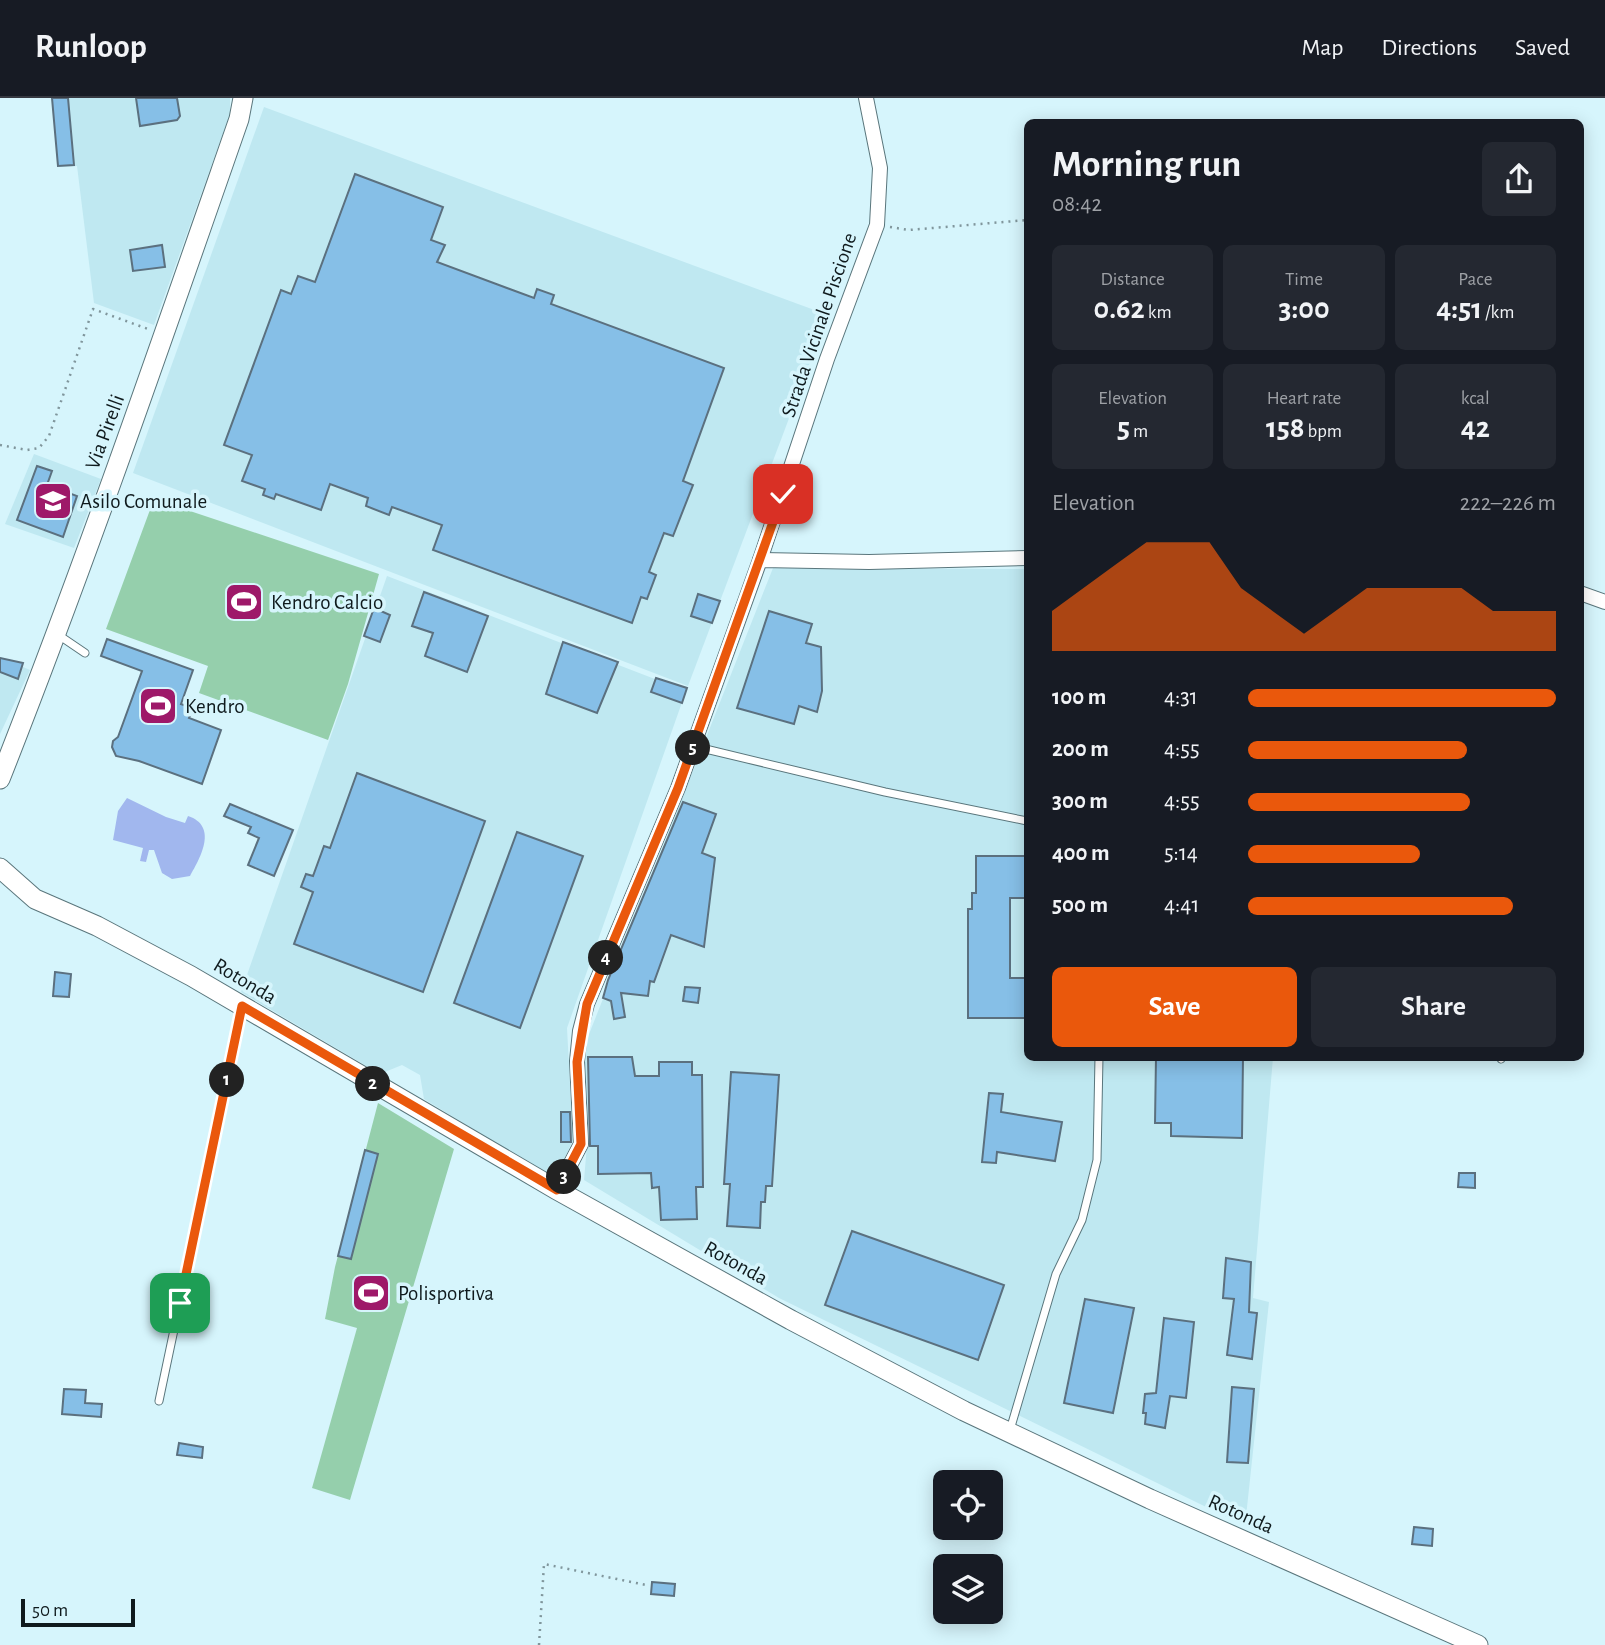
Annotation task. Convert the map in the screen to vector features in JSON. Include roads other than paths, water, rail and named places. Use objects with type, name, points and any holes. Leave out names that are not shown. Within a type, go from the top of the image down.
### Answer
[{"type":"main road","name":"Via Pirelli","points":[[0,779],[57,633],[164,334],[239,119],[243,98]]},
{"type":"main road","name":"Rotonda","points":[[0,868],[34,899],[97,926],[242,1006],[557,1190],[791,1320],[1009,1432],[1150,1499],[1478,1645]]},
{"type":"main road","points":[[0,887],[34,899]]},
{"type":"street","name":"Strada Vicinale Piscione","points":[[557,1190],[581,1144],[577,1062],[587,1004],[694,746],[827,359],[877,225],[880,168],[866,98]]},
{"type":"street","points":[[760,560],[869,562],[1024,558]]},
{"type":"street","points":[[1584,594],[1605,602]]},
{"type":"lane","points":[[57,633],[85,653]]},
{"type":"lane","points":[[694,746],[885,792],[1024,820]]},
{"type":"lane","points":[[159,1401],[242,1006]]},
{"type":"lane","points":[[1009,1432],[1056,1274],[1082,1220],[1097,1160],[1099,1061]]},
{"type":"water","points":[[127,798],[185,823],[188,816],[203,827],[205,834],[202,851],[190,876],[172,879],[162,873],[154,850],[149,850],[146,862],[140,861],[143,848],[113,840],[118,811]]},
{"type":"place","name":"Asilo Comunale","points":[[53,501]]},
{"type":"place","name":"Kendro Calcio","points":[[244,602]]},
{"type":"place","name":"Kendro","points":[[158,706]]},
{"type":"place","name":"Polisportiva","points":[[371,1293]]}]
